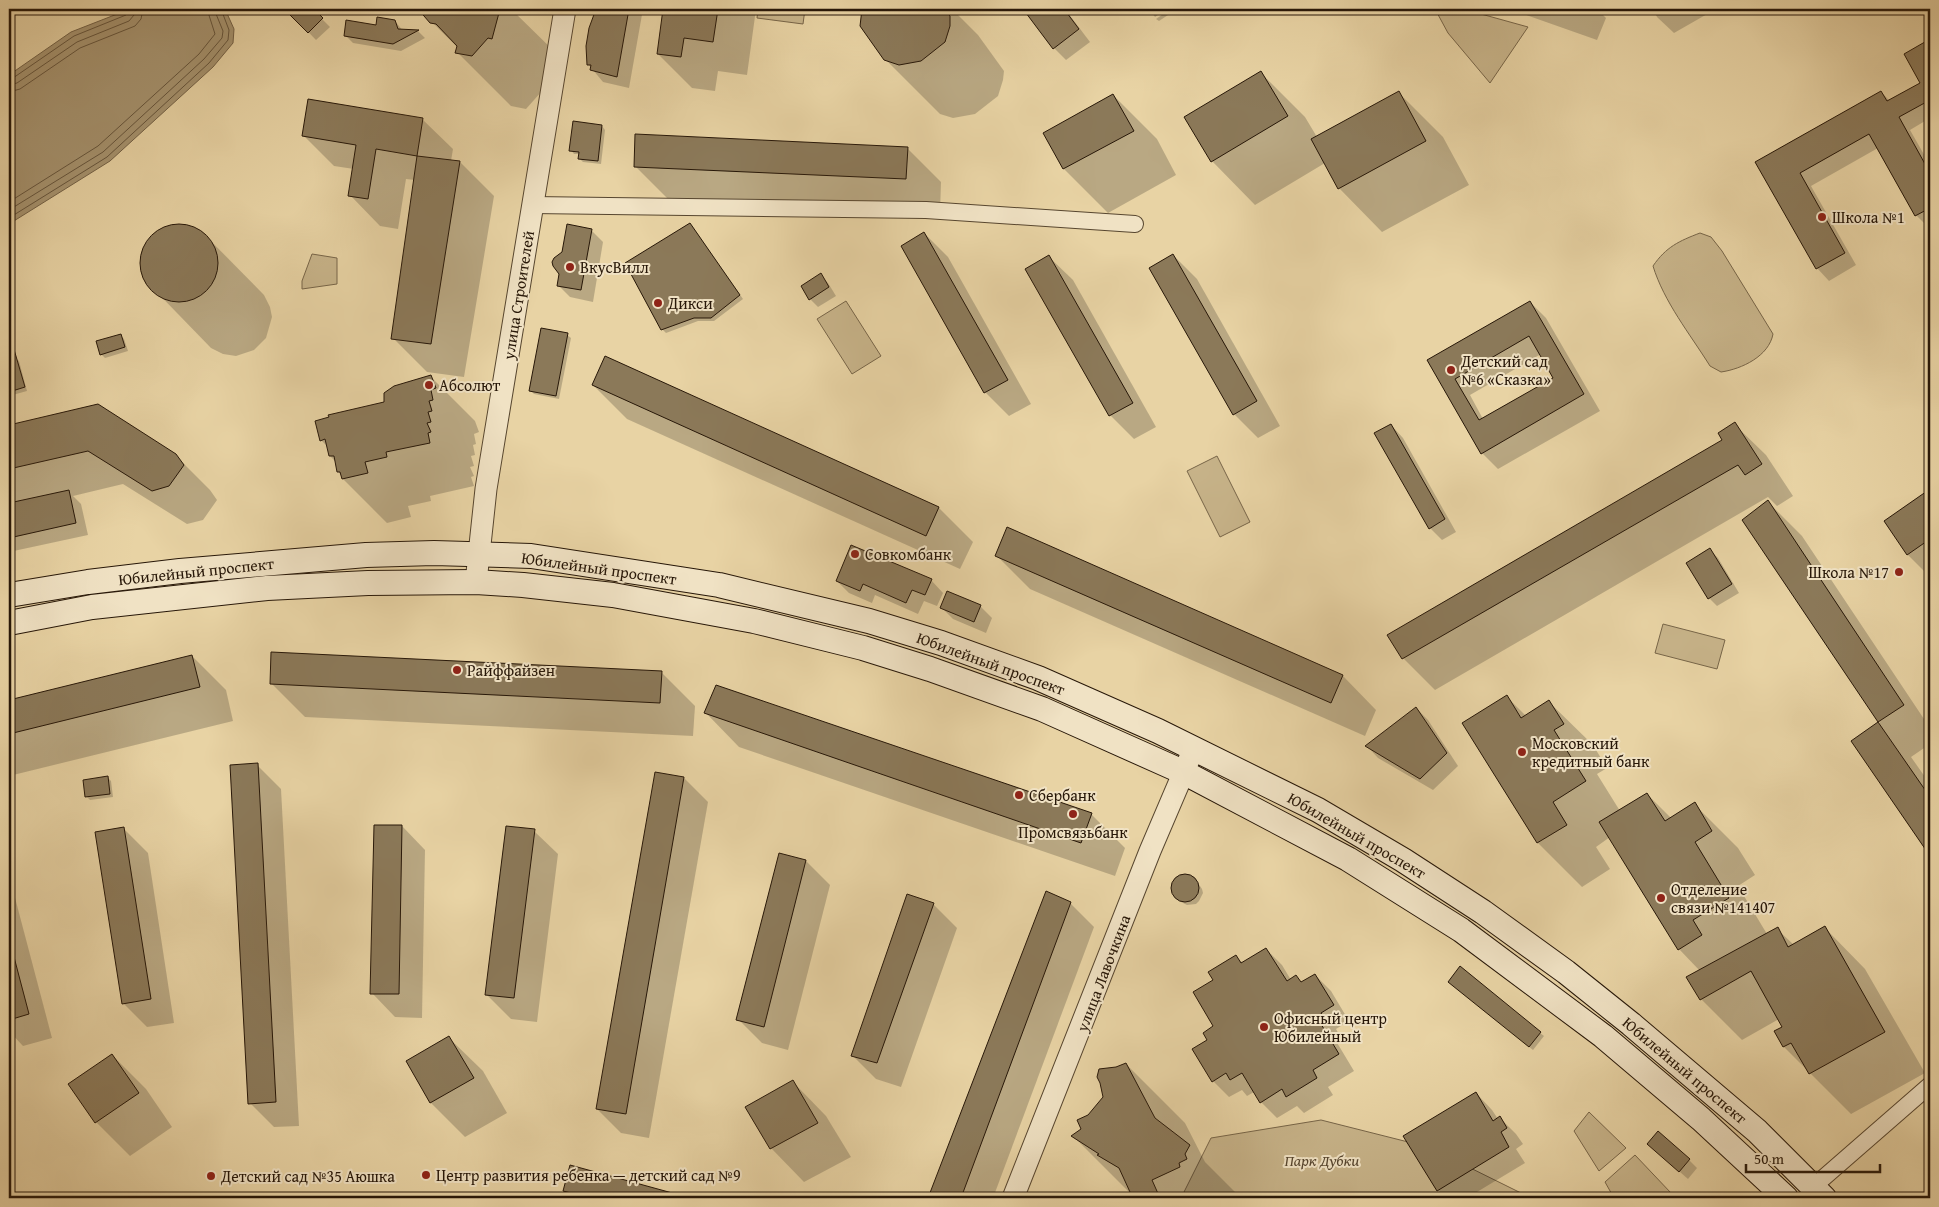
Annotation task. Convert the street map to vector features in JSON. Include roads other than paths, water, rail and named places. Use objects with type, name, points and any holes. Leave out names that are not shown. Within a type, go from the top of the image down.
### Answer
[{"type":"main road","name":"Юбилейный проспект","points":[[9,595],[88,582],[244,565],[366,555],[434,553],[531,556],[718,586],[869,621],[941,643],[1038,678],[1194,748],[1318,810],[1404,860],[1483,912],[1566,972],[1664,1051],[1757,1131],[1818,1192]]},
{"type":"main road","name":"Юбилейный проспект","points":[[9,622],[92,607],[221,592],[368,583],[476,582],[613,595],[754,621],[862,648],[930,669],[1042,710],[1183,772],[1348,860],[1461,930],[1603,1036],[1702,1119],[1786,1198]]},
{"type":"street","name":"улица Строителей","points":[[476,582],[486,490],[565,9]]},
{"type":"street","points":[[532,205],[926,210],[1135,224]]},
{"type":"street","name":"улица Лавочкина","points":[[1013,1198],[1150,851],[1194,748]]},
{"type":"street","points":[[1818,1192],[1930,1086]]},
{"type":"water","points":[[130,9],[225,9],[234,29],[233,43],[213,67],[110,161],[9,224],[9,75],[71,32]]},
{"type":"place","name":"Школа №1","points":[[1822,217]]},
{"type":"place","name":"ВкусВилл","points":[[570,267]]},
{"type":"place","name":"Дикси","points":[[658,303]]},
{"type":"place","name":"Детский сад №6 «Сказка»","points":[[1451,370]]},
{"type":"place","name":"Абсолют","points":[[429,385]]},
{"type":"place","name":"Совкомбанк","points":[[855,554]]},
{"type":"place","name":"Школа №17","points":[[1899,572]]},
{"type":"place","name":"Райффайзен","points":[[457,670]]},
{"type":"place","name":"Московский кредитный банк","points":[[1522,752]]},
{"type":"place","name":"Сбербанк","points":[[1019,795]]},
{"type":"place","name":"Промсвязьбанк","points":[[1073,814]]},
{"type":"place","name":"Отделение связи №141407","points":[[1661,898]]},
{"type":"place","name":"Офисный центр Юбилейный","points":[[1264,1027]]},
{"type":"place","name":"Центр развития ребенка — детский сад №9","points":[[426,1175]]},
{"type":"place","name":"Детский сад №35 Аюшка","points":[[211,1176]]},
{"type":"park label","name":"Парк Дубки","points":[[1322,1160]]}]
